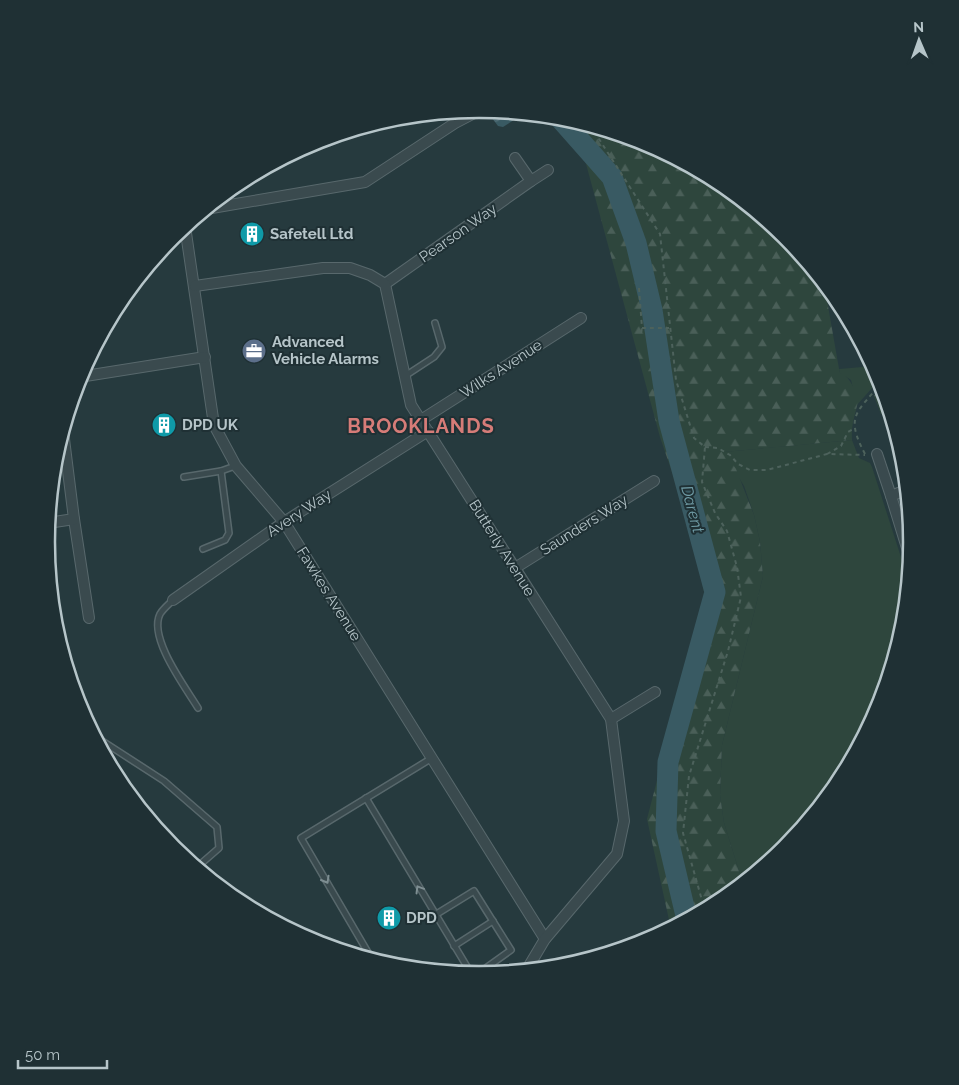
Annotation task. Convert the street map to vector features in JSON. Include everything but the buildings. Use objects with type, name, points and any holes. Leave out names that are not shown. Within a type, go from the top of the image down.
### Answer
[{"type":"street","points":[[220,207],[365,182],[464,119]]},
{"type":"street","points":[[515,158],[531,181]]},
{"type":"street","name":"Pearson Way","points":[[385,284],[548,170]]},
{"type":"street","name":"Fawkes Avenue","points":[[187,235],[214,425],[236,466],[284,522],[545,939]]},
{"type":"street","points":[[195,286],[323,268],[350,268],[370,275],[385,284]]},
{"type":"street","name":"Butterly Avenue","points":[[385,284],[411,405],[611,718],[624,821],[616,854],[545,939],[531,963]]},
{"type":"street","name":"Wilks Avenue","points":[[422,420],[581,318]]},
{"type":"street","points":[[89,375],[205,357]]},
{"type":"street","name":"Avery Way","points":[[173,600],[284,522],[428,431]]},
{"type":"street","points":[[65,449],[89,618]]},
{"type":"street","points":[[877,454],[904,539]]},
{"type":"street","name":"Saunders Way","points":[[515,568],[654,481]]},
{"type":"street","points":[[890,496],[901,492]]},
{"type":"street","points":[[56,522],[74,519]]},
{"type":"street","points":[[611,718],[655,692]]},
{"type":"lane","points":[[405,376],[434,357],[442,347],[435,323]]},
{"type":"lane","points":[[184,478],[236,466]]},
{"type":"lane","points":[[202,549],[225,540],[229,534],[221,471]]},
{"type":"lane","points":[[173,600],[160,615],[157,630],[160,644],[198,708]]},
{"type":"lane","points":[[106,743],[164,781],[217,827],[219,848],[202,863]]},
{"type":"lane","points":[[369,953],[302,838],[432,758]]},
{"type":"lane","points":[[366,798],[435,915],[468,967]]},
{"type":"lane","points":[[435,915],[474,891],[511,950],[486,967]]},
{"type":"lane","points":[[454,946],[493,921]]},
{"type":"path","points":[[596,134],[660,234],[669,328],[678,388],[694,438],[705,447],[718,448],[730,455],[738,464],[750,470],[767,470],[827,454],[877,454]]},
{"type":"path","points":[[639,288],[641,333]]},
{"type":"path","points":[[642,328],[669,328]]},
{"type":"path","points":[[865,455],[855,428],[859,407],[875,389]]},
{"type":"path","points":[[827,454],[840,446],[848,432],[855,428]]},
{"type":"path","points":[[703,903],[683,833],[689,776],[728,651],[741,597],[737,567],[727,531],[715,513],[702,482],[705,447]]},
{"type":"green space","points":[[555,125],[589,132],[642,150],[667,162],[715,190],[759,223],[799,263],[827,300],[840,373],[850,382],[857,397],[852,427],[852,440],[724,452],[736,469],[754,515],[760,542],[763,576],[722,745],[720,795],[724,823],[741,877],[692,910],[669,922],[647,819],[705,596],[687,516],[660,437],[585,160]]},
{"type":"green space","points":[[866,367],[874,386],[857,405],[851,380],[840,373],[839,369]]},
{"type":"green space","points":[[876,393],[884,415],[881,414],[874,396]]},
{"type":"green space","points":[[852,440],[859,458],[870,463],[872,467],[903,564],[896,625],[890,652],[872,705],[860,730],[832,778],[799,822],[780,843],[741,877],[724,823],[720,795],[722,745],[763,576],[760,542],[754,515],[744,486],[723,452]]},
{"type":"water","points":[[492,118],[514,120],[503,127],[498,126]]},
{"type":"waterway","name":"Darent","points":[[568,127],[612,177],[636,243],[652,310],[669,421],[715,592],[668,762],[666,831],[685,913]]},
{"type":"place","name":"Safetell Ltd","points":[[252,234]]},
{"type":"place","name":"Advanced Vehicle Alarms","points":[[254,351]]},
{"type":"place","name":"DPD UK","points":[[164,425]]},
{"type":"place","name":"DPD","points":[[389,918]]},
{"type":"district","name":"BROOKLANDS","points":[[421,426]]}]
